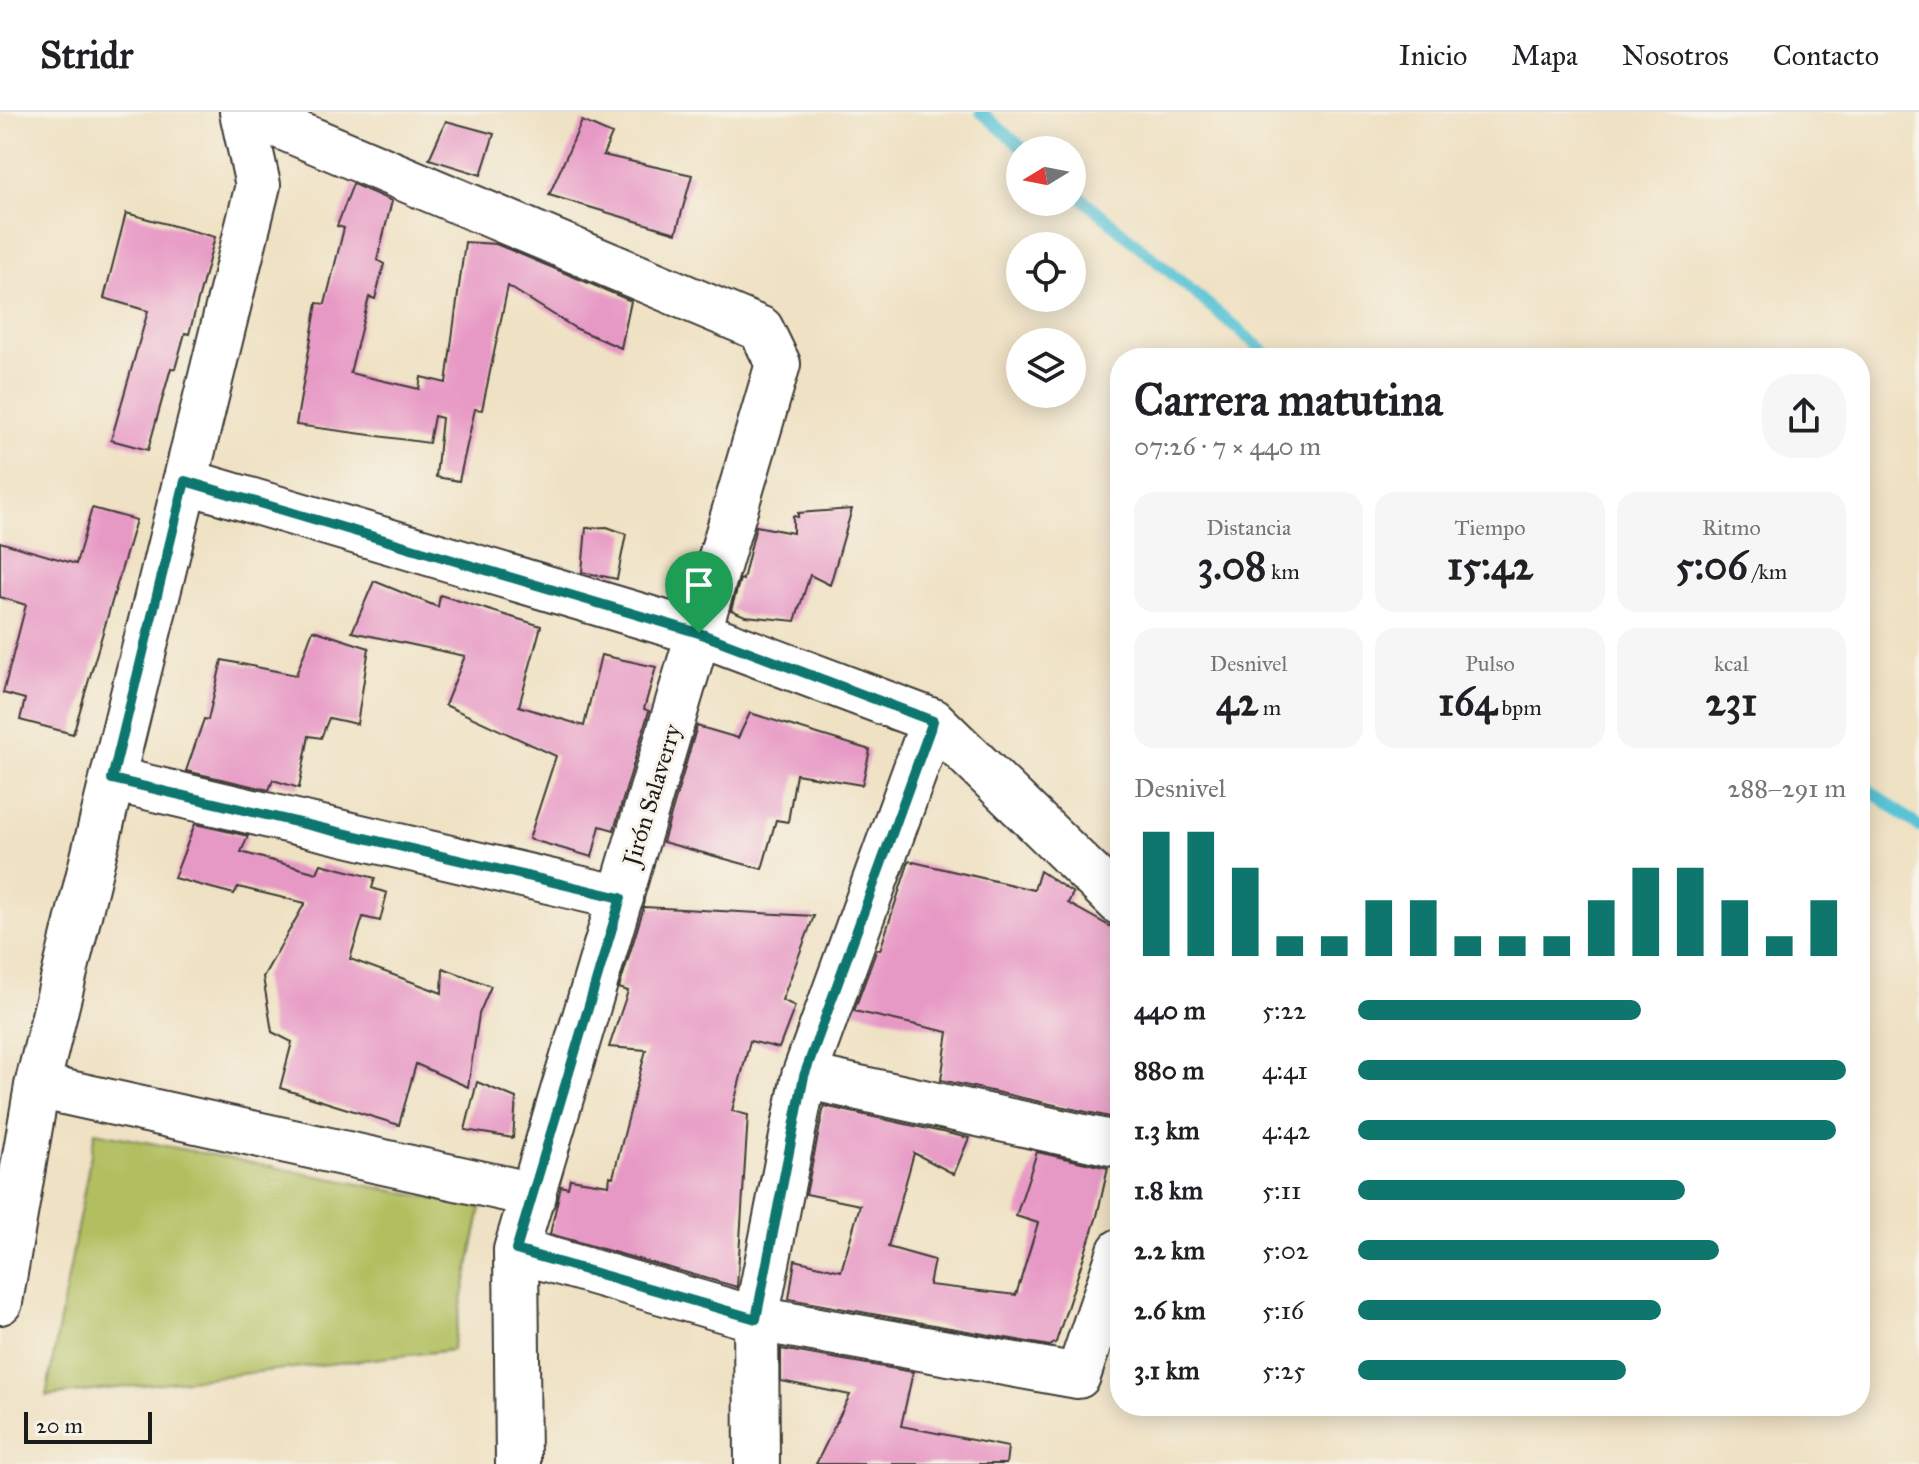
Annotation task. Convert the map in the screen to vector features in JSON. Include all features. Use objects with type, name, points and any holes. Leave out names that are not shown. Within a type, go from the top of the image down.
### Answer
[{"type":"street","name":"Jirón Salaverry","points":[[244,112],[761,329],[778,364],[516,1250],[518,1464]]},
{"type":"street","points":[[0,1302],[37,1086],[258,185],[244,112]]},
{"type":"street","points":[[185,481],[699,633],[933,721],[1110,893]]},
{"type":"street","points":[[757,1464],[756,1319],[804,1076],[933,721]]},
{"type":"street","points":[[112,779],[621,898]]},
{"type":"street","points":[[804,1076],[1110,1143]]},
{"type":"street","points":[[37,1086],[534,1195]]},
{"type":"street","points":[[516,1250],[756,1319],[1078,1376],[1110,1281]]},
{"type":"green space","points":[[95,1132],[481,1208],[452,1350],[46,1396]]},
{"type":"building","points":[[446,121],[494,134],[481,175],[429,159]]},
{"type":"building","points":[[582,121],[612,134],[603,155],[692,175],[676,233],[549,195]]},
{"type":"building","points":[[353,184],[392,201],[377,260],[384,264],[375,299],[369,297],[350,373],[419,389],[421,377],[446,383],[465,242],[496,244],[631,301],[621,348],[575,328],[508,286],[482,410],[475,409],[459,481],[436,477],[442,418],[434,416],[429,443],[296,425],[317,303],[325,304],[344,228],[337,226]]},
{"type":"building","points":[[126,213],[215,237],[189,334],[185,333],[175,369],[171,368],[148,450],[111,440],[148,311],[104,298]]},
{"type":"building","points":[[92,508],[136,520],[73,734],[20,720],[25,699],[3,693],[26,605],[0,597],[0,542],[76,564]]},
{"type":"building","points":[[852,509],[830,585],[810,575],[795,621],[745,616],[731,610],[740,579],[743,580],[756,526],[793,533],[793,516],[798,517],[798,513]]},
{"type":"building","points":[[607,527],[626,534],[617,579],[582,572],[586,528]]},
{"type":"building","points":[[374,581],[438,607],[440,595],[541,626],[519,706],[584,726],[601,655],[656,667],[644,709],[649,711],[614,830],[600,826],[592,857],[529,839],[556,756],[445,705],[465,656],[352,632]]},
{"type":"building","points":[[313,630],[369,648],[357,724],[329,718],[321,738],[309,736],[299,788],[273,780],[269,790],[186,771],[204,719],[208,720],[222,660],[296,675]]},
{"type":"building","points":[[750,713],[870,750],[862,785],[796,774],[788,822],[776,820],[762,869],[663,842],[697,726],[738,738]]},
{"type":"building","points":[[195,824],[248,836],[241,852],[317,873],[321,864],[375,878],[372,888],[387,893],[380,921],[363,917],[350,959],[442,993],[443,968],[491,986],[479,1014],[468,1087],[416,1064],[399,1125],[280,1088],[292,1042],[272,1032],[263,977],[305,903],[238,887],[234,894],[174,878]]},
{"type":"building","points":[[909,861],[1034,890],[1040,871],[1073,893],[1068,903],[1110,926],[1110,1117],[941,1080],[948,1032],[854,1011],[877,949],[880,950]]},
{"type":"building","points":[[644,907],[814,916],[782,1000],[795,1006],[779,1048],[750,1041],[732,1111],[748,1115],[737,1287],[550,1234],[561,1186],[568,1188],[570,1179],[609,1185],[610,1176],[613,1177],[646,1050],[609,1047],[628,991],[619,988]]},
{"type":"building","points":[[477,1082],[516,1098],[513,1138],[465,1130]]},
{"type":"building","points":[[824,1106],[969,1138],[954,1174],[914,1153],[888,1247],[934,1260],[929,1285],[1016,1295],[1038,1223],[1016,1216],[1037,1152],[1108,1168],[1097,1216],[1056,1342],[1050,1346],[789,1299],[795,1260],[841,1271],[860,1205],[806,1194]]},
{"type":"building","points":[[781,1349],[913,1372],[901,1426],[1008,1447],[1006,1464],[816,1464],[850,1395],[781,1381]]},
{"type":"waterway","points":[[981,112],[1009,136]]},
{"type":"waterway","points":[[1086,202],[1260,348]]},
{"type":"waterway","points":[[1870,790],[1919,827]]},
{"type":"route","points":[[185,481],[699,633],[933,721],[804,1076],[756,1319],[516,1250],[621,898],[112,779],[185,481]]}]
